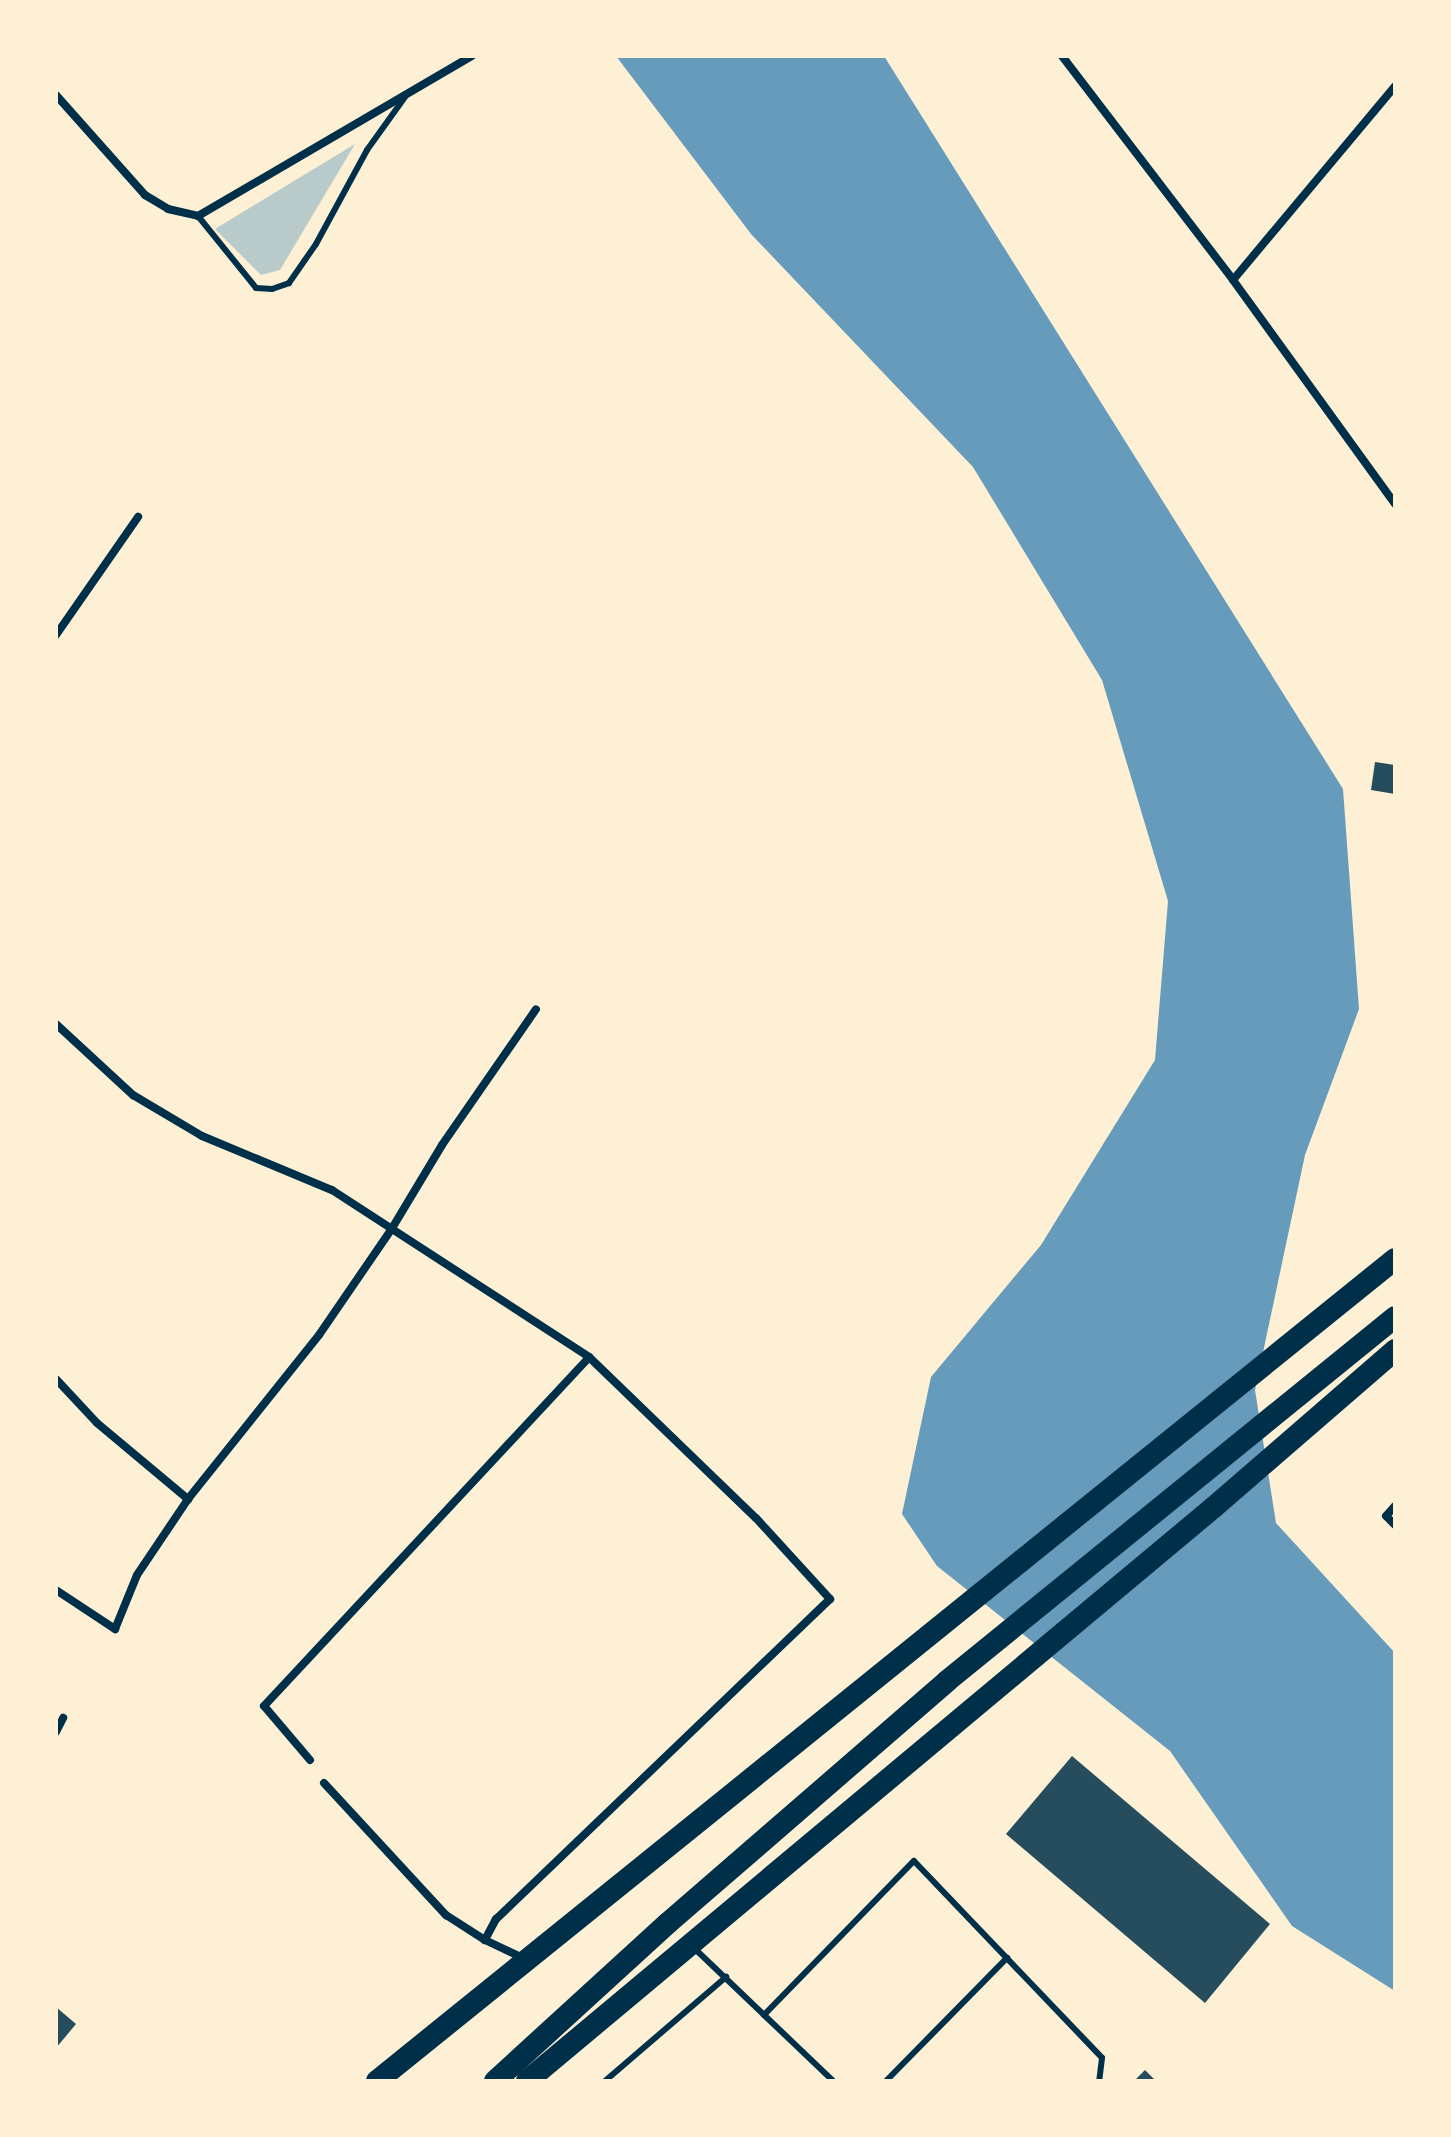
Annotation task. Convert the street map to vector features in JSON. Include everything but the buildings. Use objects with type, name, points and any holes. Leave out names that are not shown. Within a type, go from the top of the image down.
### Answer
[{"type":"highway","points":[[377,2081],[1395,1259]]},
{"type":"highway","points":[[495,2081],[668,1923],[947,1681],[1395,1317]]},
{"type":"highway","points":[[527,2081],[1395,1350]]},
{"type":"street","points":[[56,95],[145,195],[168,209],[198,216],[472,56]]},
{"type":"street","points":[[1063,56],[1233,280],[1395,504]]},
{"type":"street","points":[[1233,280],[1395,86]]},
{"type":"street","points":[[56,635],[138,517]]},
{"type":"street","points":[[56,1590],[115,1629],[137,1575],[188,1499],[319,1335],[391,1230],[442,1145],[536,1009]]},
{"type":"street","points":[[56,1024],[133,1095],[202,1136],[332,1190],[589,1357],[756,1518],[830,1599],[496,1919],[485,1940]]},
{"type":"street","points":[[310,1760],[264,1706],[589,1357]]},
{"type":"street","points":[[56,1379],[97,1423],[188,1499]]},
{"type":"street","points":[[1395,1506],[1386,1516],[1395,1525]]},
{"type":"street","points":[[56,1732],[63,1718]]},
{"type":"street","points":[[324,1783],[446,1915],[485,1940],[526,1959]]},
{"type":"lane","points":[[198,216],[256,288],[272,289],[289,283],[316,244],[367,150],[409,91]]},
{"type":"lane","points":[[764,2015],[914,1861],[1102,2058],[1099,2081]]},
{"type":"lane","points":[[668,1923],[833,2081]]},
{"type":"lane","points":[[886,2081],[1007,1958]]},
{"type":"lane","points":[[605,2081],[726,1977]]},
{"type":"shaded area","points":[[355,144],[280,270],[261,275],[215,229]]},
{"type":"water","points":[[616,56],[884,56],[1343,789],[1359,1009],[1305,1155],[1255,1390],[1276,1523],[1395,1653],[1395,1991],[1292,1926],[1170,1751],[937,1566],[902,1514],[931,1377],[1041,1245],[1155,1060],[1168,901],[1102,680],[973,467],[751,234]]}]
